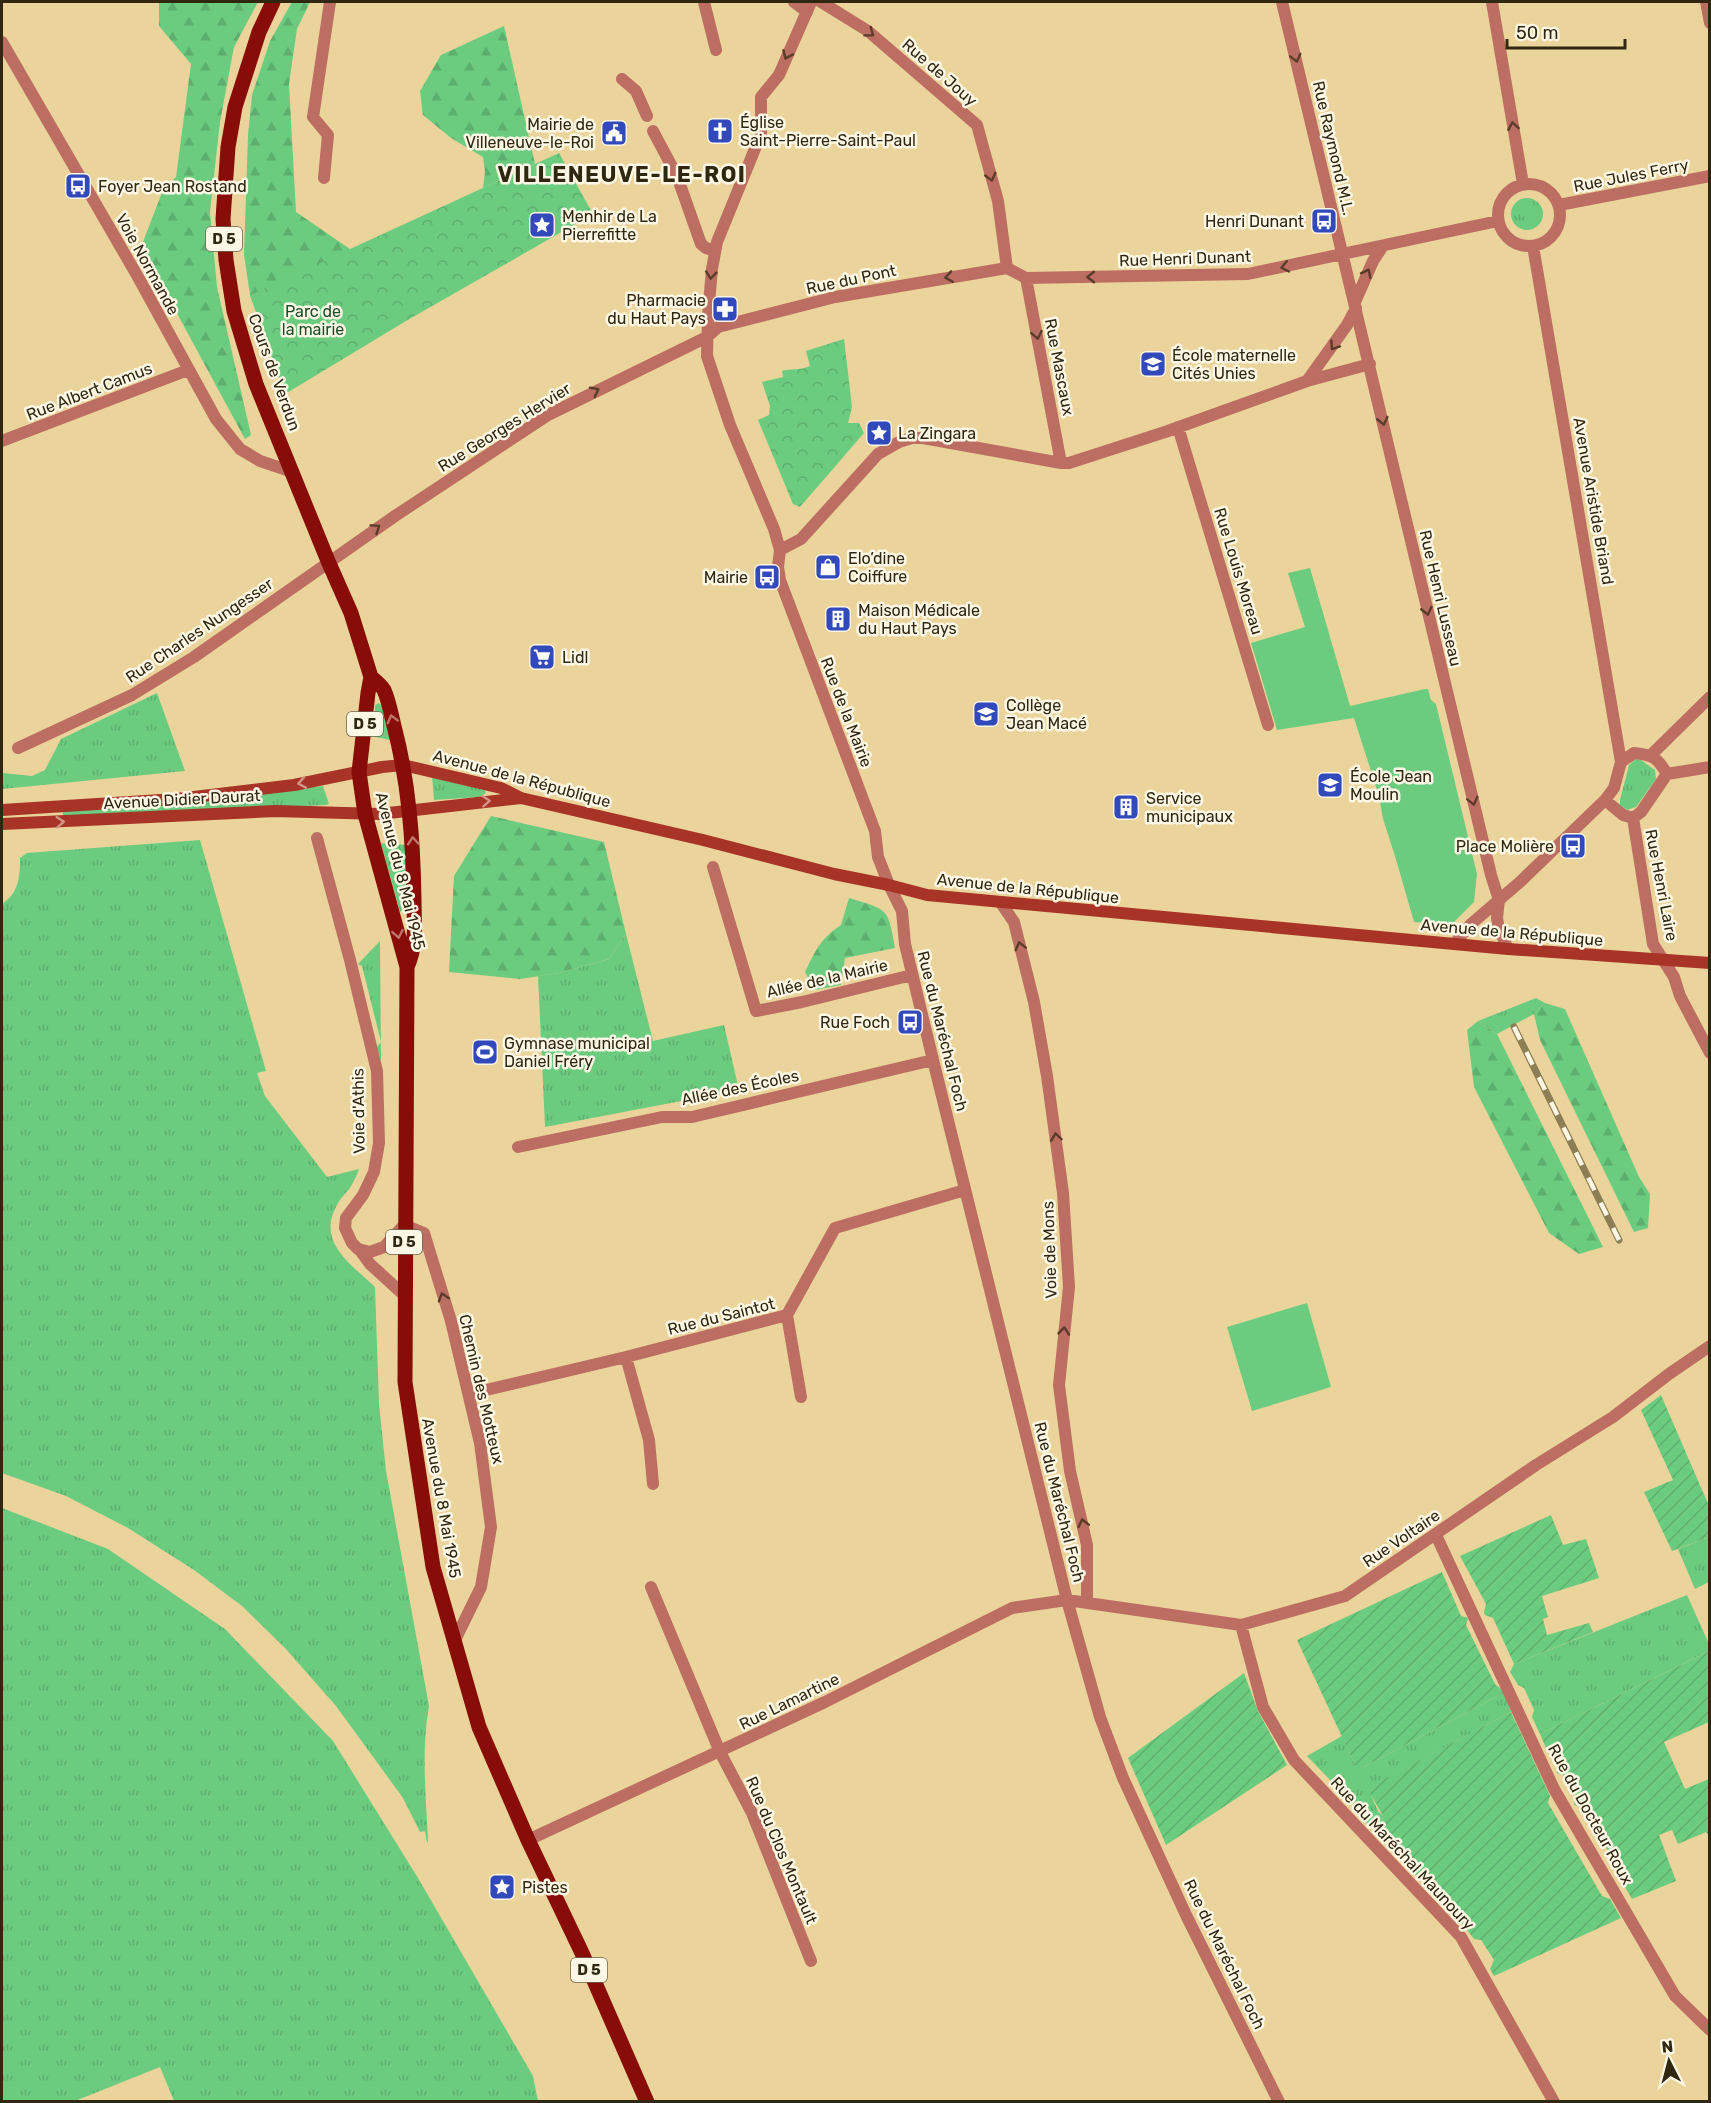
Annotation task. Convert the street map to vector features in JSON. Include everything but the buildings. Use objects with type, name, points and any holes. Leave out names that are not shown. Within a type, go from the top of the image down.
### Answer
[{"type":"main road","name":"Cours de Verdun","points":[[273,2],[258,32],[235,107],[228,147],[223,219],[226,260],[234,311],[256,384],[293,472]]},
{"type":"main road","name":"Avenue du 8 Mai 1945","points":[[293,472],[351,613],[371,677],[359,772],[365,814],[407,967],[405,1382],[414,1454],[433,1567],[479,1727],[647,2102]]},
{"type":"main road","name":"Avenue du 8 Mai 1945","points":[[371,677],[384,691],[403,765],[410,810],[414,847],[414,941],[407,967]]},
{"type":"main road","name":"Avenue de la République","points":[[359,772],[403,765],[501,788],[520,798],[927,895],[1508,949],[1710,963]]},
{"type":"main road","name":"Avenue Didier Daurat","points":[[2,810],[177,799],[294,785],[359,772]]},
{"type":"main road","name":"Avenue Didier Daurat","points":[[2,824],[275,811],[365,814],[520,798]]},
{"type":"street","points":[[324,178],[328,135],[313,117],[330,2]]},
{"type":"street","points":[[704,2],[716,50]]},
{"type":"street","points":[[794,2],[809,7]]},
{"type":"street","name":"Rue de Jouy","points":[[821,2],[868,31],[977,125],[998,201],[1007,268]]},
{"type":"street","name":"Rue Raymond M.L.","points":[[1282,2],[1355,305]]},
{"type":"street","points":[[1492,2],[1523,184]]},
{"type":"street","points":[[1706,2],[1710,23]]},
{"type":"street","name":"Rue de la Mairie","points":[[809,7],[779,75],[761,97],[761,134],[715,251],[707,337],[708,356],[730,425],[774,529],[780,550],[778,567],[780,580],[875,831],[878,857],[889,885]]},
{"type":"street","name":"Voie Normande","points":[[2,42],[132,267],[216,419],[240,449],[260,461],[293,472]]},
{"type":"street","points":[[622,78],[636,91],[647,116]]},
{"type":"street","points":[[653,131],[677,176],[701,243],[706,248],[715,251]]},
{"type":"street","name":"Rue Jules Ferry","points":[[1559,205],[1579,203],[1710,176]]},
{"type":"street","points":[[1523,184],[1541,186],[1549,190],[1559,205],[1560,214],[1556,231],[1549,238],[1533,246],[1523,246],[1514,242],[1506,236],[1498,221],[1501,200],[1507,192],[1523,184]]},
{"type":"street","points":[[1342,255],[1498,221]]},
{"type":"street","points":[[1307,381],[1341,335],[1364,280],[1383,246]]},
{"type":"street","name":"Avenue Aristide Briand","points":[[1533,246],[1621,762]]},
{"type":"street","name":"Rue Henri Dunant","points":[[1026,278],[1248,274],[1342,255]]},
{"type":"street","points":[[1007,268],[1026,278]]},
{"type":"street","name":"Rue du Pont","points":[[707,337],[718,327],[835,297],[1007,268]]},
{"type":"street","name":"Rue Mascaux","points":[[1026,278],[1061,463]]},
{"type":"street","name":"Rue Henri Lusseau","points":[[1355,305],[1449,705],[1499,900],[1497,918],[1499,929],[1508,949]]},
{"type":"street","name":"Rue Georges Hervier","points":[[328,561],[548,415],[707,337]]},
{"type":"street","points":[[780,550],[801,539],[878,454],[887,447],[905,440],[933,439],[1061,463],[1083,459],[1307,381],[1370,364]]},
{"type":"street","name":"Rue Albert Camus","points":[[2,441],[188,370]]},
{"type":"street","name":"Rue Louis Moreau","points":[[1178,427],[1268,725]]},
{"type":"street","name":"Rue Charles Nungesser","points":[[18,748],[132,695],[194,657],[328,561]]},
{"type":"street","points":[[1652,754],[1710,697]]},
{"type":"street","points":[[1455,943],[1471,924],[1605,800],[1614,788],[1621,762],[1634,753],[1652,754],[1667,774]]},
{"type":"street","points":[[1605,800],[1623,815],[1632,818],[1641,812],[1667,774],[1710,767]]},
{"type":"street","name":"Rue Henri Laire","points":[[1632,818],[1653,944],[1674,977],[1680,996],[1710,1053]]},
{"type":"street","name":"Voie d'Athis","points":[[317,838],[351,960],[377,1071],[379,1143],[374,1172],[363,1196],[346,1218],[345,1228],[352,1243],[370,1264],[404,1295]]},
{"type":"street","name":"Allée de la Mairie","points":[[713,867],[756,1011],[912,975]]},
{"type":"street","name":"Rue du Maréchal Foch","points":[[889,885],[902,911],[903,933],[912,975],[1067,1600],[1100,1717],[1123,1778],[1186,1915],[1279,2102]]},
{"type":"street","name":"Voie de Mons","points":[[1000,903],[1014,922],[1034,1002],[1063,1193],[1069,1287],[1059,1385],[1070,1471],[1087,1545],[1087,1603]]},
{"type":"street","name":"Allée des Écoles","points":[[518,1148],[662,1117],[692,1117],[933,1060]]},
{"type":"street","name":"Rue du Saintot","points":[[469,1394],[787,1316],[835,1228],[966,1190]]},
{"type":"street","points":[[358,1249],[370,1252],[381,1249],[404,1226]]},
{"type":"street","name":"Chemin des Motteux","points":[[404,1226],[424,1233],[451,1321],[480,1443],[491,1527],[481,1587],[454,1641]]},
{"type":"street","points":[[787,1316],[801,1397]]},
{"type":"street","name":"Rue Voltaire","points":[[1067,1600],[1241,1625],[1345,1596],[1536,1465],[1613,1417],[1710,1346]]},
{"type":"street","points":[[626,1357],[649,1440],[653,1484]]},
{"type":"street","name":"Rue du Docteur Roux","points":[[1436,1535],[1554,1789],[1676,1996],[1710,2030]]},
{"type":"street","name":"Rue du Clos Montault","points":[[651,1587],[720,1752],[752,1813],[811,1961]]},
{"type":"street","name":"Rue Lamartine","points":[[528,1840],[825,1702],[1002,1612],[1012,1608],[1067,1600]]},
{"type":"street","name":"Rue du Maréchal Maunoury","points":[[1241,1625],[1263,1707],[1294,1761],[1461,1937],[1554,2102]]},
{"type":"green space","points":[[159,2],[258,2],[234,47],[220,122],[210,212],[217,287],[251,435],[245,439],[141,247],[163,190],[176,177],[191,64],[159,26]]},
{"type":"green space","points":[[292,2],[310,2],[297,29],[289,84],[296,212],[350,249],[285,394],[250,295],[244,255],[248,135],[252,95],[270,41]]},
{"type":"green space","points":[[504,26],[535,164],[483,188],[485,172],[483,157],[451,138],[423,115],[420,91],[441,55]]},
{"type":"green space","name":"Parc de la mairie","points":[[559,153],[593,214],[406,321],[285,394],[250,295]]},
{"type":"green space","points":[[1527,198],[1538,203],[1543,214],[1538,225],[1527,230],[1516,225],[1511,214],[1516,203]]},
{"type":"green space","points":[[844,339],[852,407],[848,423],[859,423],[864,433],[800,507],[793,504],[758,420],[769,415],[770,406],[762,382],[783,377],[782,371],[810,366],[806,351]]},
{"type":"green space","points":[[1310,568],[1350,706],[1425,689],[1428,689],[1431,700],[1436,704],[1477,874],[1474,902],[1451,925],[1414,922],[1383,819],[1379,796],[1354,718],[1277,730],[1251,643],[1305,627],[1288,573]]},
{"type":"green space","points":[[157,693],[185,771],[2,789],[2,773],[32,776],[45,770],[61,739]]},
{"type":"green space","points":[[379,703],[382,706],[390,740],[371,736],[375,720],[375,705]]},
{"type":"green space","points":[[1636,759],[1655,770],[1656,779],[1636,807],[1627,810],[1620,805],[1620,800],[1629,765]]},
{"type":"green space","points":[[432,777],[485,790],[486,793],[479,797],[434,800]]},
{"type":"green space","points":[[323,786],[329,804],[326,805],[63,818],[63,811]]},
{"type":"green space","points":[[491,816],[604,842],[626,934],[609,959],[559,973],[520,979],[449,972],[454,876]]},
{"type":"green space","points":[[200,840],[266,1071],[257,1073],[265,1096],[327,1177],[359,1169],[351,1186],[337,1205],[332,1218],[331,1230],[333,1241],[339,1251],[375,1287],[379,1404],[386,1471],[429,1706],[425,1757],[427,1843],[425,1831],[420,1832],[403,1798],[336,1706],[285,1648],[242,1606],[194,1570],[128,1528],[66,1496],[2,1473],[2,904],[8,900],[15,889],[19,878],[20,858],[27,853]]},
{"type":"green space","points":[[381,843],[406,845],[407,906],[400,912]]},
{"type":"green space","points":[[849,898],[872,905],[884,912],[888,917],[895,948],[845,958],[841,985],[815,990],[805,972],[819,946],[841,925]]},
{"type":"green space","points":[[626,934],[653,1041],[724,1025],[739,1090],[545,1127],[538,976],[559,973],[609,959]]},
{"type":"green space","points":[[380,941],[381,1041],[362,966],[358,964]]},
{"type":"green space","points":[[1536,998],[1545,1003],[1534,1014],[1497,1034],[1478,1021]]},
{"type":"green space","points":[[1545,1003],[1565,1009],[1639,1177],[1650,1194],[1648,1228],[1634,1232],[1540,1040],[1534,1014]]},
{"type":"green space","points":[[1478,1021],[1497,1034],[1603,1247],[1579,1254],[1549,1233],[1474,1087],[1467,1030]]},
{"type":"green space","points":[[381,1042],[381,1061],[377,1047]]},
{"type":"green space","points":[[1307,1303],[1331,1387],[1252,1411],[1227,1327]]},
{"type":"green space","points":[[1661,1395],[1709,1506],[1709,1537],[1672,1551],[1644,1492],[1673,1480],[1641,1410]]},
{"type":"green space","points":[[2,1508],[108,1549],[225,1629],[333,1741],[418,1878],[533,2076],[538,2101],[174,2101],[160,2067],[75,2101],[2,2101]]},
{"type":"green space","points":[[1551,1515],[1563,1545],[1586,1539],[1599,1578],[1542,1596],[1548,1617],[1543,1619],[1547,1635],[1589,1623],[1593,1632],[1514,1664],[1493,1618],[1485,1615],[1486,1604],[1460,1556]]},
{"type":"green space","points":[[1709,1537],[1709,1582],[1695,1589],[1678,1549]]},
{"type":"green space","points":[[1442,1572],[1461,1616],[1468,1618],[1466,1625],[1495,1684],[1505,1692],[1364,1767],[1356,1767],[1297,1640]]},
{"type":"green space","points":[[1687,1595],[1709,1644],[1709,1651],[1540,1734],[1532,1717],[1534,1710],[1524,1688],[1518,1685],[1510,1672],[1514,1664]]},
{"type":"green space","points":[[1709,1651],[1709,1722],[1664,1742],[1685,1789],[1709,1779],[1709,1836],[1706,1832],[1678,1844],[1672,1830],[1659,1835],[1676,1881],[1632,1899],[1618,1875],[1620,1871],[1582,1807],[1574,1805],[1576,1796],[1565,1776],[1557,1773],[1560,1765],[1553,1750],[1546,1748],[1540,1734]]},
{"type":"green space","points":[[1244,1673],[1258,1711],[1287,1765],[1166,1845],[1128,1758]]},
{"type":"green space","points":[[1505,1692],[1511,1712],[1368,1788],[1378,1811],[1383,1816],[1382,1822],[1373,1830],[1359,1815],[1357,1808],[1307,1756],[1342,1736],[1356,1767],[1364,1767]]},
{"type":"green space","points":[[1511,1712],[1550,1796],[1548,1803],[1602,1896],[1610,1899],[1621,1918],[1494,1976],[1490,1969],[1494,1960],[1481,1940],[1474,1939],[1373,1830],[1382,1822],[1383,1816],[1367,1788]]},
{"type":"railway","points":[[1514,1027],[1619,1240]]},
{"type":"place","name":"Église Saint-Pierre-Saint-Paul","points":[[720,131]]},
{"type":"place","name":"Mairie de Villeneuve-le-Roi","points":[[614,133]]},
{"type":"place","name":"Foyer Jean Rostand","points":[[78,186]]},
{"type":"place","name":"Henri Dunant","points":[[1324,221]]},
{"type":"place","name":"Menhir de La Pierrefitte","points":[[542,225]]},
{"type":"place","name":"Pharmacie du Haut Pays","points":[[725,309]]},
{"type":"place","name":"École maternelle Cités Unies","points":[[1153,364]]},
{"type":"place","name":"La Zingara","points":[[879,433]]},
{"type":"place","name":"Elo’dine Coiffure","points":[[828,567]]},
{"type":"place","name":"Mairie","points":[[767,577]]},
{"type":"place","name":"Maison Médicale du Haut Pays","points":[[838,619]]},
{"type":"place","name":"Lidl","points":[[542,657]]},
{"type":"place","name":"Collège Jean Macé","points":[[986,714]]},
{"type":"place","name":"École Jean Moulin","points":[[1330,785]]},
{"type":"place","name":"Service municipaux","points":[[1126,807]]},
{"type":"place","name":"Place Molière","points":[[1573,846]]},
{"type":"place","name":"Rue Foch","points":[[910,1022]]},
{"type":"place","name":"Gymnase municipal Daniel Fréry","points":[[485,1052]]},
{"type":"place","name":"Pistes","points":[[502,1887]]},
{"type":"district","name":"VILLENEUVE-LE-ROI","points":[[622,174]]}]
